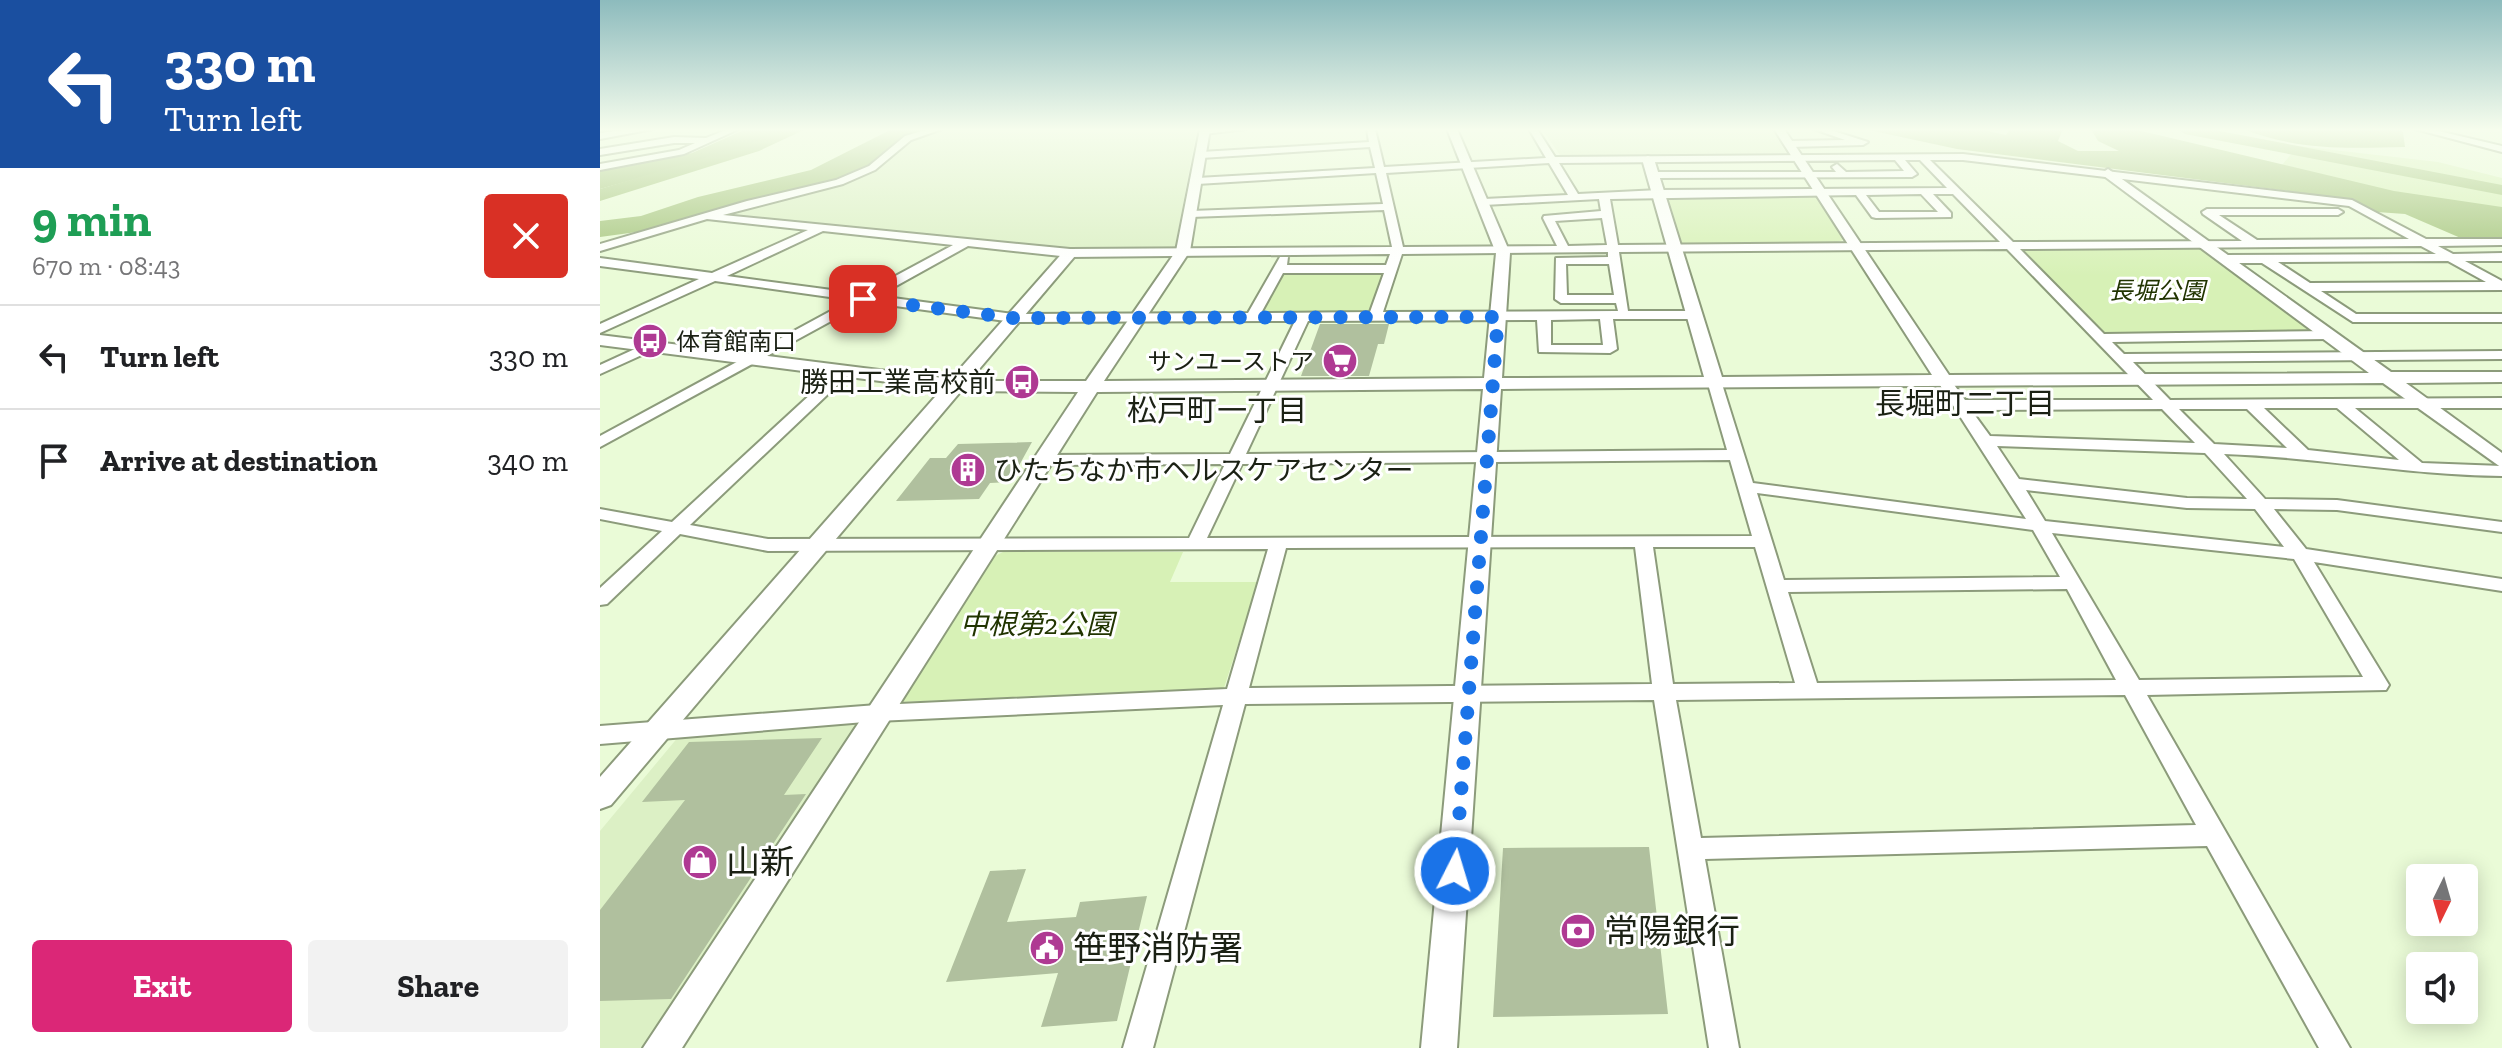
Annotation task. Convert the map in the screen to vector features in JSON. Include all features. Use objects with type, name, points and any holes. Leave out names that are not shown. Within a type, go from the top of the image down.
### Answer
[{"type":"street","points":[[600,248],[705,216],[850,178]]},
{"type":"street","points":[[661,1048],[877,713],[1183,251],[1197,178]]},
{"type":"street","points":[[1197,181],[1248,178]]},
{"type":"street","points":[[1375,317],[1398,249],[1382,178]]},
{"type":"street","points":[[1439,1048],[1470,694],[1502,248],[1473,178]]},
{"type":"street","points":[[1563,178],[1575,197]]},
{"type":"street","points":[[1654,178],[1808,690]]},
{"type":"street","points":[[1779,178],[1787,191]]},
{"type":"street","points":[[1813,178],[2040,526],[2335,1048]]},
{"type":"street","points":[[600,735],[877,713],[1236,696],[1664,695],[1808,690],[2378,685],[2300,554],[2259,503],[2212,449],[2139,380],[1943,178]]},
{"type":"street","points":[[2115,178],[2502,462]]},
{"type":"street","points":[[2148,178],[2352,203],[2502,286]]},
{"type":"street","points":[[1858,191],[1876,215],[1947,215],[1924,191]]},
{"type":"street","points":[[1484,202],[1659,193],[1955,191]]},
{"type":"street","points":[[1604,195],[1624,315]]},
{"type":"street","points":[[1191,214],[1388,207]]},
{"type":"street","points":[[2253,243],[2207,212],[2368,212]]},
{"type":"street","points":[[1563,247],[1548,218],[1607,214]]},
{"type":"street","points":[[705,216],[1070,253],[1563,247],[1614,254]]},
{"type":"street","points":[[600,329],[822,228]]},
{"type":"street","points":[[2235,231],[2402,230]]},
{"type":"street","points":[[1621,299],[1561,299],[1560,261],[1675,246],[2502,242]]},
{"type":"street","points":[[600,442],[965,243]]},
{"type":"street","points":[[1252,317],[1290,250]]},
{"type":"street","points":[[600,797],[1070,253]]},
{"type":"street","points":[[2225,259],[2502,257]]},
{"type":"street","points":[[2265,259],[2353,318],[2502,318]]},
{"type":"street","points":[[600,262],[1013,318],[1695,315]]},
{"type":"street","points":[[1279,269],[1392,269]]},
{"type":"street","points":[[2307,287],[2502,286]]},
{"type":"street","points":[[1544,316],[1544,349],[1610,349],[1606,316]]},
{"type":"street","points":[[1195,544],[1303,317]]},
{"type":"street","points":[[2099,338],[2329,335]]},
{"type":"street","points":[[600,340],[954,385],[1090,388],[2502,377]]},
{"type":"street","points":[[600,370],[650,346]]},
{"type":"street","points":[[2118,358],[2502,355]]},
{"type":"street","points":[[600,599],[842,373]]},
{"type":"street","points":[[2250,403],[2305,456]]},
{"type":"street","points":[[2340,403],[2418,468]]},
{"type":"street","points":[[1963,405],[2501,403]]},
{"type":"street","points":[[1986,441],[2064,441],[2212,449],[2418,468],[2502,471]]},
{"type":"street","points":[[1045,460],[1736,455]]},
{"type":"street","points":[[2014,483],[2187,503],[2337,505],[2502,527]]},
{"type":"street","points":[[1748,487],[2040,526],[2300,554],[2502,585]]},
{"type":"street","points":[[600,514],[768,545],[1761,541]]},
{"type":"street","points":[[1643,541],[1664,695],[1724,1048]]},
{"type":"street","points":[[1138,1048],[1279,542]]},
{"type":"street","points":[[1776,586],[2073,583]]},
{"type":"street","points":[[1691,849],[2214,835]]},
{"type":"shaded area","points":[[815,178],[1188,178],[1175,247],[1072,251],[721,214]]},
{"type":"shaded area","name":"山新","points":[[850,720],[856,728],[643,1048],[600,1048],[600,831],[679,736]]},
{"type":"green space","points":[[600,178],[640,178],[600,189]]},
{"type":"green space","points":[[778,178],[843,178],[745,202],[659,229],[600,237],[600,221],[641,216],[698,197]]},
{"type":"green space","points":[[2185,178],[2339,178],[2394,191],[2502,207],[2502,239],[2463,239],[2405,214],[2377,212],[2351,199]]},
{"type":"green space","points":[[2336,178],[2502,178],[2502,218]]},
{"type":"green space","points":[[1666,195],[1815,195],[1843,240],[1834,243],[1682,243]]},
{"type":"green space","name":"長堀公園","points":[[2198,246],[2315,333],[2100,334],[2015,247]]},
{"type":"green space","points":[[1284,271],[1385,272],[1370,314],[1261,313]]},
{"type":"green space","name":"中根第2公園","points":[[1003,552],[1183,552],[1170,582],[1258,582],[1224,688],[900,702],[899,695],[995,556]]},
{"type":"building","name":"サンユーストア","points":[[1320,324],[1389,324],[1384,344],[1378,344],[1369,376],[1301,376]]},
{"type":"building","name":"ひたちなか市ヘルスケアセンター","points":[[1032,442],[1010,482],[990,483],[979,499],[896,501],[930,458],[946,458],[958,444]]},
{"type":"building","name":"山新","points":[[822,738],[784,795],[806,794],[671,999],[600,1001],[600,910],[685,800],[642,802],[689,742]]},
{"type":"building","name":"常陽銀行","points":[[1649,847],[1668,1014],[1493,1017],[1503,848]]},
{"type":"building","name":"笹野消防署","points":[[1026,869],[1007,922],[1076,917],[1080,902],[1147,896],[1117,1021],[1041,1027],[1058,973],[946,982],[990,871]]},
{"type":"waterway","points":[[600,195],[656,178]]},
{"type":"waterway","points":[[2439,178],[2502,190]]},
{"type":"place","name":"体育館南口","points":[[650,341]]},
{"type":"place","name":"サンユーストア","points":[[1340,361]]},
{"type":"place","name":"勝田工業高校前","points":[[1022,382]]},
{"type":"place","name":"ひたちなか市ヘルスケアセンター","points":[[968,470]]},
{"type":"place","name":"山新","points":[[700,862]]},
{"type":"place","name":"常陽銀行","points":[[1578,931]]},
{"type":"place","name":"笹野消防署","points":[[1047,948]]},
{"type":"district","name":"長堀町二丁目","points":[[1965,404]]},
{"type":"district","name":"松戸町一丁目","points":[[1217,411]]},
{"type":"route","points":[[863,299],[1013,318],[1498,317],[1455,871]]}]
